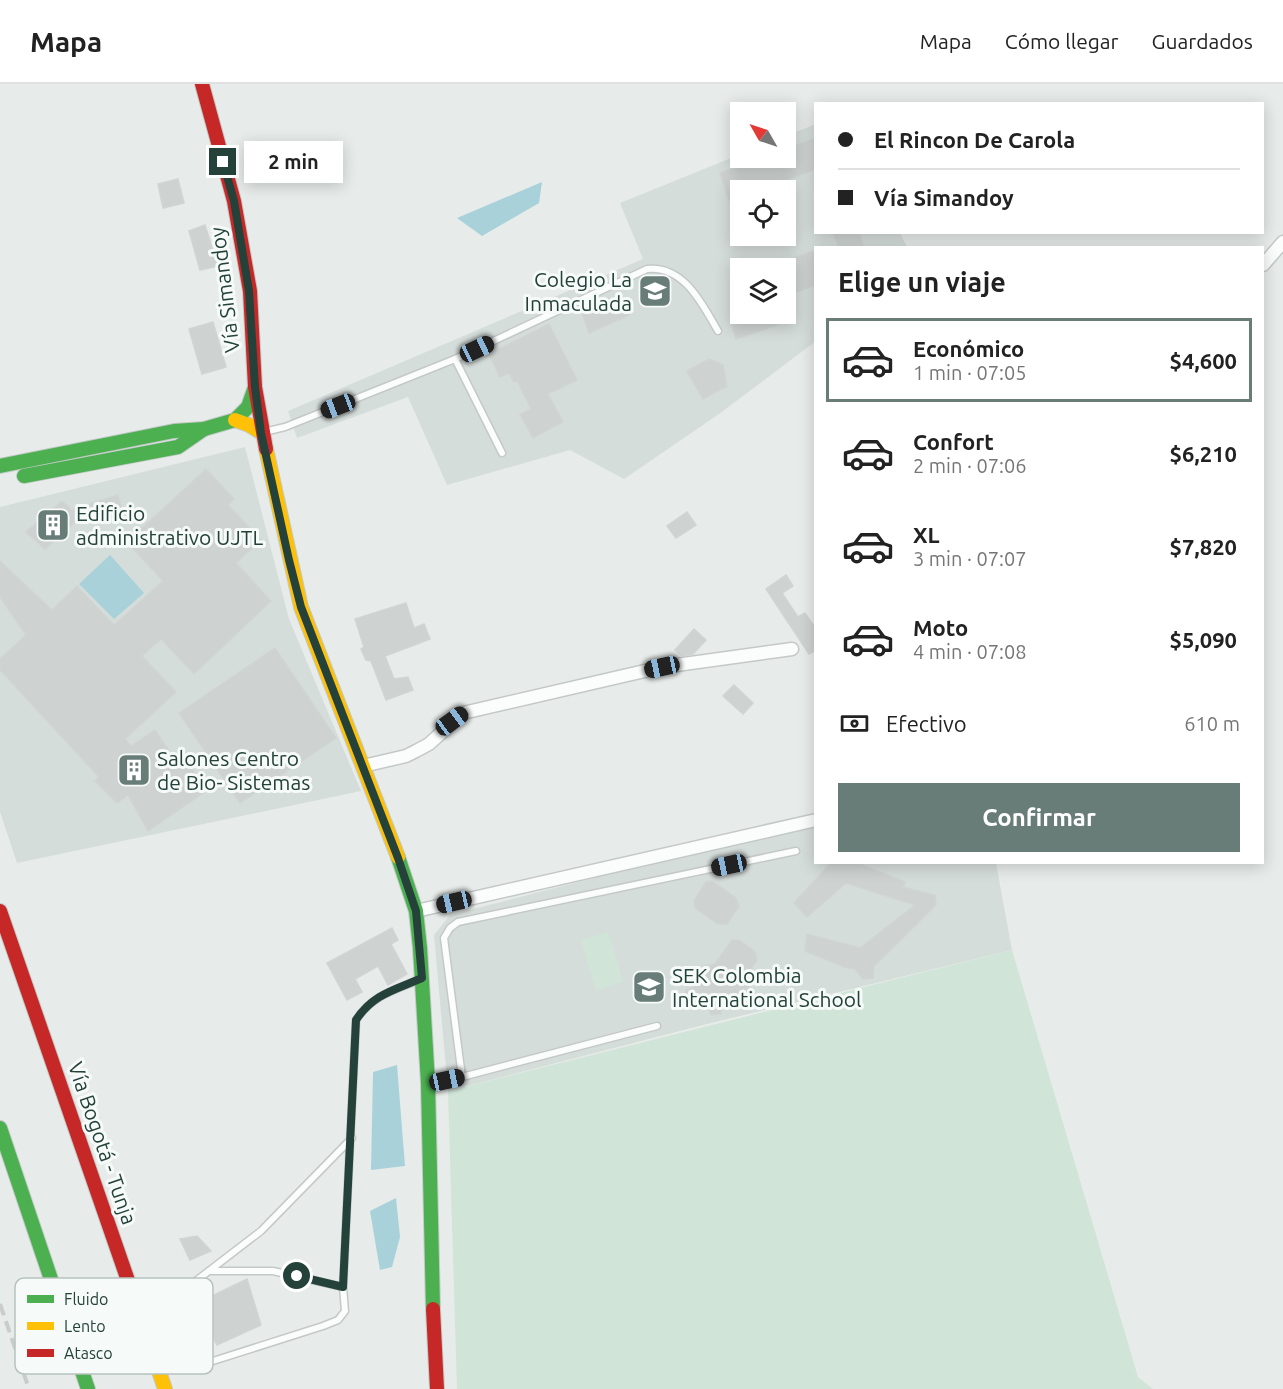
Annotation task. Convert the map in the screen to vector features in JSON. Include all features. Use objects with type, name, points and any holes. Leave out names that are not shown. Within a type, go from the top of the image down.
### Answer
[{"type":"main road","name":"Vía Simandoy","points":[[202,84],[234,201],[249,291],[255,387],[261,433],[301,607],[416,911],[428,1083],[432,1290],[437,1389]]},
{"type":"main road","points":[[0,466],[174,431],[204,429],[235,420],[248,407],[255,387]]},
{"type":"main road","points":[[235,420],[261,433]]},
{"type":"main road","points":[[11,478],[178,447],[204,429]]},
{"type":"main road","name":"Vía Bogotá - Tunja","points":[[0,910],[127,1278]]},
{"type":"main road","points":[[1,1133],[50,1278]]},
{"type":"main road","points":[[83,1374],[88,1389]]},
{"type":"main road","name":"Vía Bogotá - Tunja","points":[[160,1374],[165,1389]]},
{"type":"street","points":[[1264,264],[1283,242]]},
{"type":"street","points":[[363,766],[406,756],[416,751],[429,744],[463,713],[662,667],[792,649]]},
{"type":"street","points":[[416,911],[814,820]]},
{"type":"lane","points":[[261,433],[285,427],[455,359],[647,269],[667,270],[678,276],[700,301],[718,331]]},
{"type":"lane","points":[[455,359],[502,453]]},
{"type":"lane","points":[[462,1077],[444,938],[450,928],[458,922],[796,851]]},
{"type":"lane","points":[[213,1361],[338,1320],[345,1311],[343,1287],[356,1020],[365,1006],[375,998],[422,978]]},
{"type":"lane","points":[[428,1083],[462,1077],[657,1026]]},
{"type":"lane","points":[[200,1278],[261,1231],[352,1138]]},
{"type":"lane","points":[[209,1271],[273,1271],[343,1287]]},
{"type":"shaded area","name":"Colegio La Inmaculada","points":[[814,125],[814,234],[900,234],[906,246],[814,246],[814,343],[719,414],[624,479],[570,450],[447,485],[408,397],[297,438],[288,411],[643,259],[620,203],[730,158],[730,168],[796,168],[796,132]]},
{"type":"shaded area","points":[[245,447],[289,619],[361,791],[17,863],[0,812],[0,507]]},
{"type":"shaded area","name":"SEK Colombia International School","points":[[814,822],[814,864],[996,864],[1012,950],[707,1024],[448,1091],[434,935],[450,915]]},
{"type":"green space","points":[[608,932],[623,982],[596,990],[581,940]]},
{"type":"green space","points":[[1012,950],[1138,1377],[1153,1389],[457,1389],[448,1091]]},
{"type":"water","points":[[542,182],[539,203],[482,236],[457,218]]},
{"type":"water","points":[[110,555],[144,593],[114,619],[79,584]]},
{"type":"water","points":[[397,1065],[405,1166],[371,1170],[373,1072]]},
{"type":"water","points":[[396,1198],[400,1237],[392,1267],[380,1270],[370,1211]]},
{"type":"building","points":[[814,139],[814,170],[785,180],[730,180],[729,200],[720,173],[734,168],[796,168],[796,145]]},
{"type":"building","points":[[178,179],[184,203],[163,208],[158,184]]},
{"type":"building","points":[[205,225],[218,266],[200,270],[189,231]]},
{"type":"building","points":[[834,234],[860,234],[863,246],[838,246]]},
{"type":"building","points":[[814,251],[814,286],[796,292],[796,258],[794,258]]},
{"type":"building","points":[[620,295],[630,315],[589,333],[581,310]]},
{"type":"building","points":[[213,322],[226,367],[202,374],[189,329]]},
{"type":"building","points":[[549,324],[577,380],[548,394],[563,422],[533,438],[520,414],[531,409],[517,381],[514,382],[509,373],[500,377],[489,354]]},
{"type":"building","points":[[732,324],[777,324],[777,325],[736,339]]},
{"type":"building","points":[[709,359],[723,365],[727,386],[703,399],[687,371]]},
{"type":"building","points":[[206,469],[234,499],[228,505],[261,540],[236,563],[271,601],[194,674],[161,639],[142,656],[176,692],[125,739],[131,746],[155,730],[178,764],[187,759],[206,791],[148,831],[128,795],[117,803],[95,781],[99,777],[0,670],[0,659],[26,635],[0,597],[0,561],[52,610],[77,586],[114,625],[163,581],[127,542]]},
{"type":"building","name":"Edificio administrativo UJTL","points":[[118,495],[122,510],[76,521],[45,549],[26,532],[62,501],[71,510]]},
{"type":"building","points":[[687,512],[696,525],[676,538],[667,526]]},
{"type":"building","points":[[786,575],[793,586],[782,593],[798,617],[805,613],[814,626],[814,651],[809,654],[766,589]]},
{"type":"building","points":[[406,603],[414,628],[424,624],[430,639],[385,656],[394,679],[408,677],[413,690],[386,700],[371,661],[366,660],[361,649],[364,647],[355,619]]},
{"type":"building","points":[[694,629],[706,640],[693,654],[682,656],[675,650]]},
{"type":"building","points":[[275,648],[336,738],[240,803],[179,713]]},
{"type":"building","points":[[734,685],[753,703],[743,714],[723,696]]},
{"type":"building","points":[[830,864],[860,864],[905,882],[903,887],[935,895],[936,905],[874,966],[873,978],[863,979],[855,969],[844,967],[805,951],[807,934],[860,948],[915,905],[846,883],[807,917],[794,903]]},
{"type":"building","points":[[712,881],[736,898],[739,906],[727,924],[718,924],[695,908],[694,901],[706,882]]},
{"type":"building","points":[[392,928],[398,940],[391,944],[407,974],[388,985],[378,966],[355,979],[362,992],[347,1000],[327,963]]},
{"type":"building","points":[[732,940],[739,940],[755,952],[757,960],[744,979],[749,985],[747,992],[739,996],[740,1004],[721,1010],[721,1014],[711,1015],[706,1001],[690,1002],[683,997],[687,989],[692,988],[704,973],[702,966],[715,964]]},
{"type":"building","points":[[197,1236],[211,1251],[190,1260],[180,1239]]},
{"type":"building","points":[[247,1279],[261,1325],[217,1345],[213,1338],[213,1295]]},
{"type":"railway","points":[[0,1304],[15,1348]]},
{"type":"railway","points":[[24,1374],[29,1389]]},
{"type":"traffic: fast","points":[[0,466],[174,431],[204,429],[235,420],[248,407],[255,387]]},
{"type":"traffic: fast","points":[[24,476],[178,447],[204,429]]},
{"type":"traffic: fast","points":[[398,857],[416,911],[420,948],[428,1083],[433,1309]]},
{"type":"traffic: fast","points":[[0,1128],[51,1278]]},
{"type":"traffic: fast","points":[[83,1374],[88,1389]]},
{"type":"traffic: slow","points":[[235,420],[262,433]]},
{"type":"traffic: slow","points":[[266,449],[301,607],[398,857]]},
{"type":"traffic: slow","points":[[160,1374],[165,1389]]},
{"type":"traffic: jam","points":[[202,84],[234,201],[250,291],[255,387],[266,449]]},
{"type":"traffic: jam","points":[[0,911],[127,1278]]},
{"type":"traffic: jam","points":[[433,1309],[437,1389]]},
{"type":"place","name":"Colegio La Inmaculada","points":[[655,291]]},
{"type":"place","name":"Edificio administrativo UJTL","points":[[53,525]]},
{"type":"place","name":"Salones Centro de Bio- Sistemas","points":[[134,770]]},
{"type":"place","name":"SEK Colombia International School","points":[[649,987]]},
{"type":"route","points":[[223,162],[234,201],[249,291],[255,387],[261,433],[289,560],[301,607],[398,858],[416,911],[422,978],[375,998],[365,1006],[356,1020],[343,1287],[297,1276]]}]
